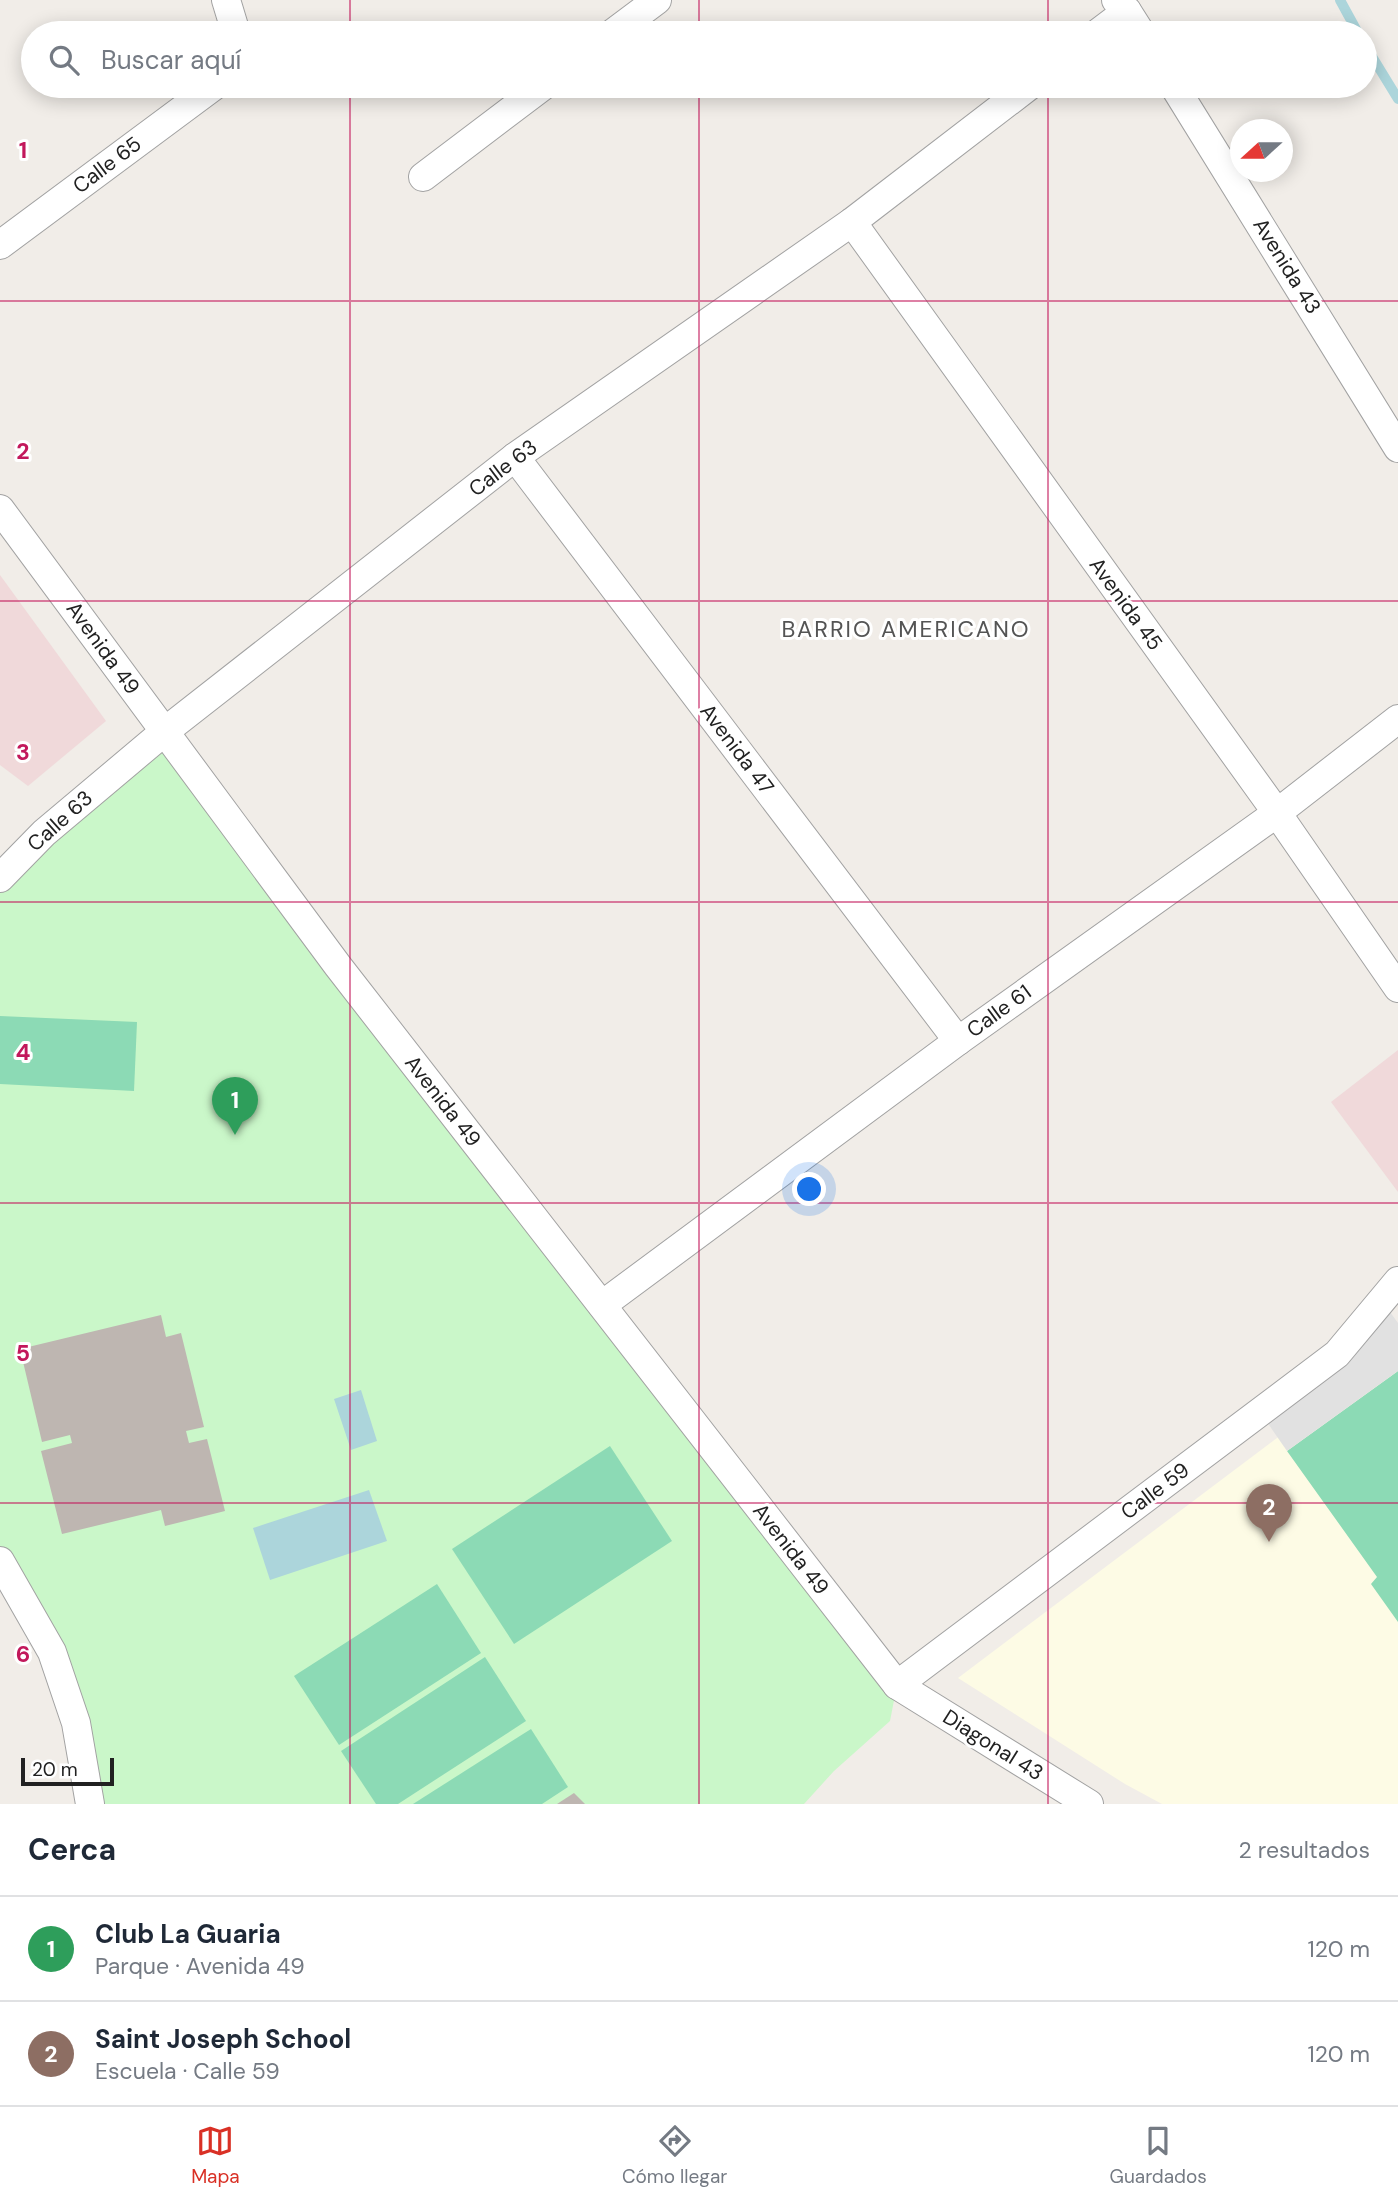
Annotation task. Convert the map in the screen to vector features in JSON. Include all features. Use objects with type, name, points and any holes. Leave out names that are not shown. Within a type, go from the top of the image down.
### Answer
[{"type":"street","points":[[226,0],[232,21]]},
{"type":"street","points":[[627,21],[651,2]]},
{"type":"street","name":"Calle 65","points":[[0,245],[198,98]]},
{"type":"street","points":[[423,177],[527,98]]},
{"type":"street","name":"Calle 63","points":[[0,878],[44,833],[164,732],[515,457],[852,222],[1013,98]]},
{"type":"street","name":"Avenida 43","points":[[1181,98],[1398,448]]},
{"type":"street","name":"Avenida 45","points":[[852,222],[1277,813],[1398,988]]},
{"type":"street","name":"Avenida 47","points":[[515,457],[958,1041]]},
{"type":"street","name":"Avenida 49","points":[[0,509],[338,966],[897,1685]]},
{"type":"street","name":"Calle 61","points":[[602,1305],[958,1041],[1277,813],[1398,719]]},
{"type":"street","name":"Calle 59","points":[[897,1685],[1337,1354],[1398,1281]]},
{"type":"street","points":[[0,1561],[52,1652],[76,1723],[90,1804]]},
{"type":"street","name":"Diagonal 43","points":[[897,1685],[1058,1797],[1089,1804]]},
{"type":"shaded area","points":[[0,575],[106,721],[28,786],[0,765]]},
{"type":"shaded area","points":[[1398,1050],[1398,1192],[1331,1102]]},
{"type":"shaded area","points":[[1382,1301],[1398,1323],[1398,1371],[1287,1451],[1260,1412]]},
{"type":"shaded area","points":[[1398,1347],[1398,1804],[1162,1804],[1125,1784],[958,1678]]},
{"type":"green space","points":[[164,732],[897,1685],[890,1721],[834,1771],[804,1804],[90,1804],[76,1723],[0,1561],[0,878]]},
{"type":"green space","points":[[0,1016],[137,1022],[134,1091],[0,1084]]},
{"type":"green space","points":[[1398,1371],[1398,1622],[1371,1584],[1377,1577],[1287,1451]]},
{"type":"green space","points":[[610,1446],[672,1541],[514,1644],[452,1549]]},
{"type":"green space","points":[[437,1584],[481,1653],[339,1745],[294,1676]]},
{"type":"green space","points":[[485,1657],[526,1721],[398,1804],[376,1804],[341,1751]]},
{"type":"green space","points":[[531,1729],[568,1787],[542,1804],[413,1804]]},
{"type":"water","points":[[361,1390],[377,1441],[351,1450],[334,1399]]},
{"type":"water","points":[[369,1490],[387,1541],[270,1580],[253,1528]]},
{"type":"building","points":[[161,1315],[166,1337],[181,1333],[204,1427],[186,1431],[189,1443],[207,1439],[225,1511],[165,1526],[161,1510],[62,1534],[41,1451],[72,1443],[70,1435],[42,1442],[20,1349]]},
{"type":"building","points":[[574,1793],[585,1804],[557,1804]]},
{"type":"waterway","points":[[1340,0],[1351,21]]},
{"type":"waterway","points":[[1377,65],[1398,99]]},
{"type":"place","name":"Club La Guaria","points":[[235,1135]]},
{"type":"place","name":"Saint Joseph School","points":[[1269,1542]]},
{"type":"district","name":"BARRIO AMERICANO","points":[[906,629]]}]
